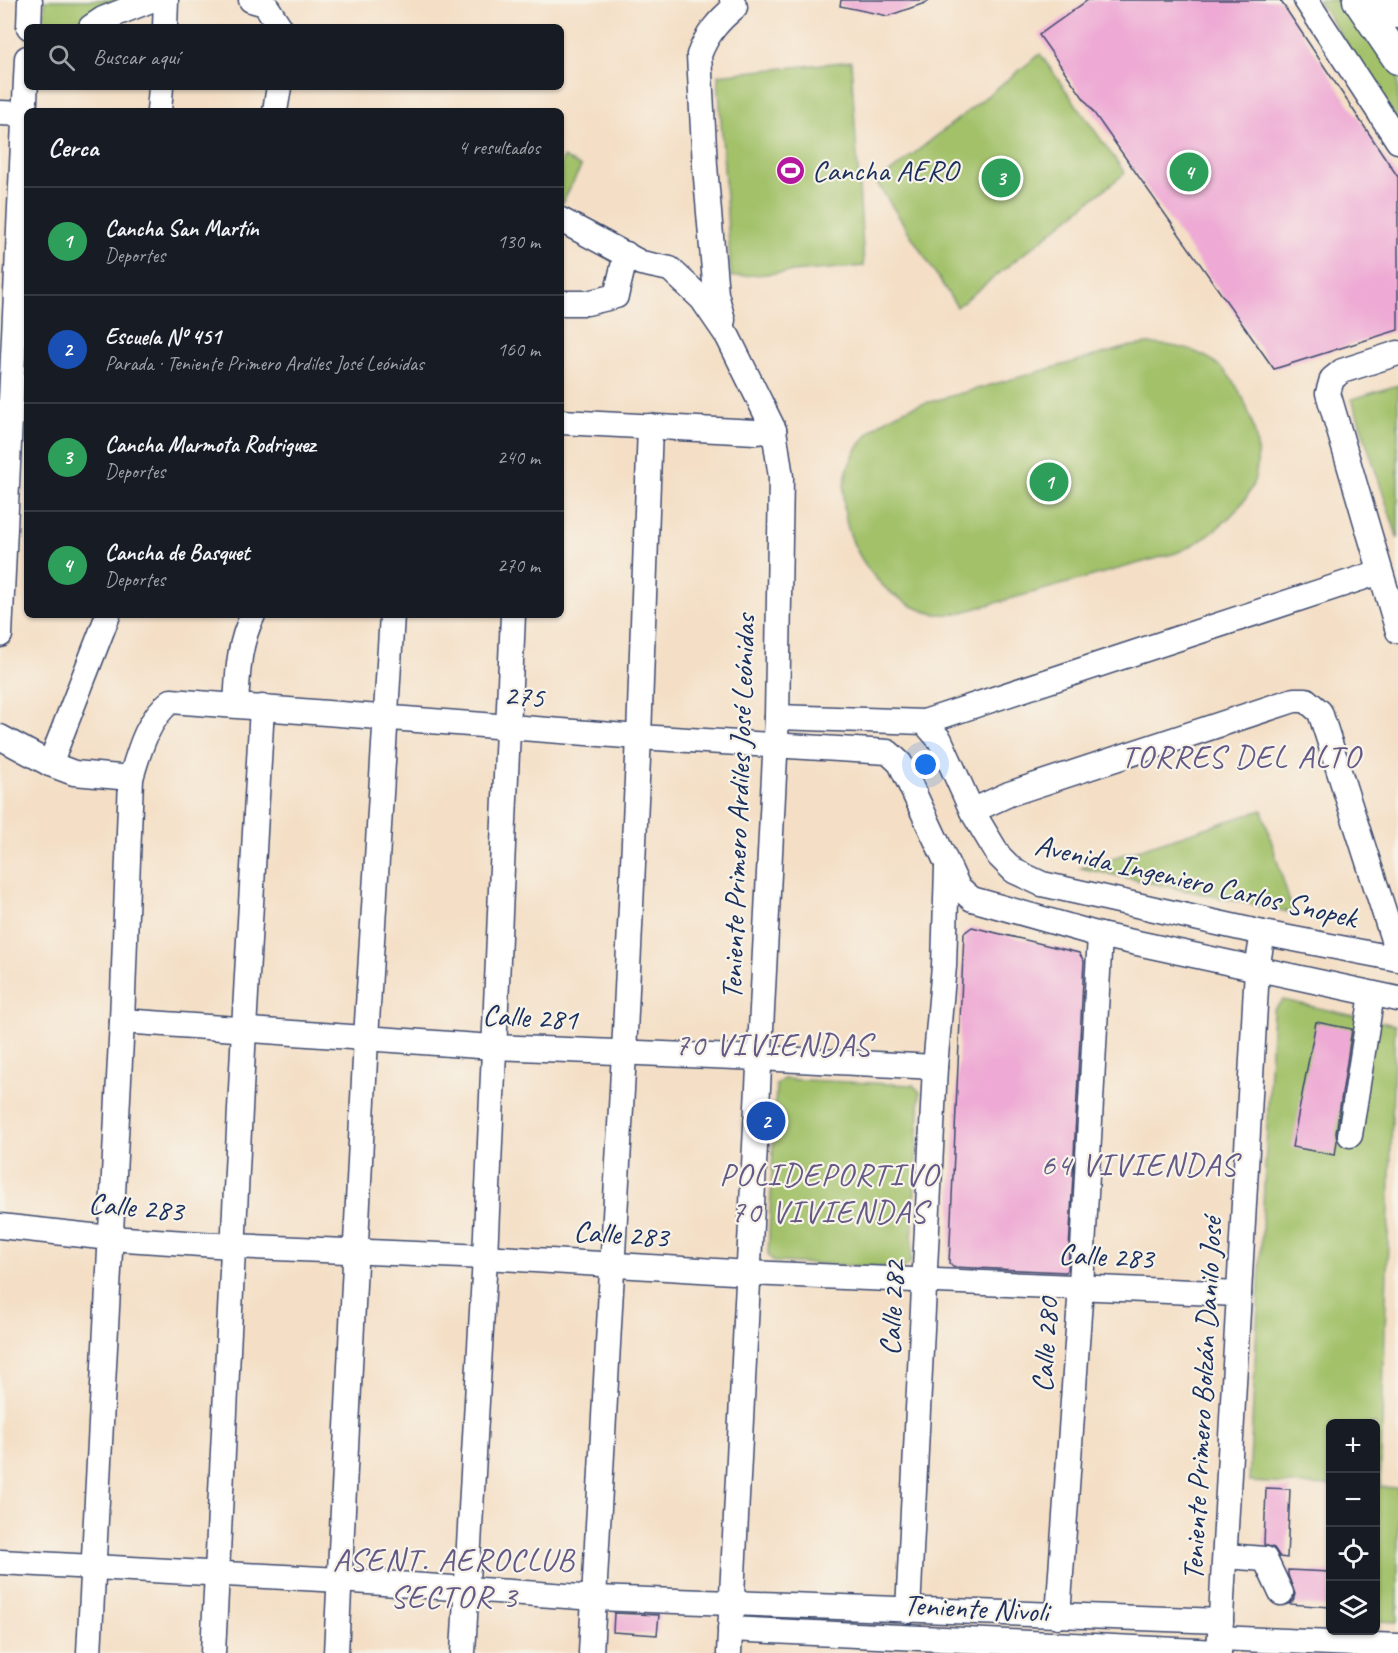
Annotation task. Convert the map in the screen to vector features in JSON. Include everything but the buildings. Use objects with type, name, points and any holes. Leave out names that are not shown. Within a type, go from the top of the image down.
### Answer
[{"type":"main road","points":[[1358,0],[1398,58]]},
{"type":"main road","points":[[1390,0],[1398,13]]},
{"type":"street","points":[[28,24],[30,0]]},
{"type":"street","points":[[96,24],[151,0]]},
{"type":"street","points":[[165,24],[166,0]]},
{"type":"street","points":[[251,0],[265,4],[278,24]]},
{"type":"street","points":[[728,337],[716,294],[705,166],[699,54],[704,41],[717,22],[735,7],[732,0]]},
{"type":"street","points":[[1306,0],[1398,141]]},
{"type":"street","points":[[24,108],[26,90]]},
{"type":"street","points":[[159,108],[161,90]]},
{"type":"street","points":[[276,108],[278,90]]},
{"type":"street","points":[[0,113],[24,114],[16,237],[21,341],[0,635]]},
{"type":"street","points":[[564,222],[641,263],[670,269],[702,299],[728,337]]},
{"type":"street","points":[[564,303],[587,303],[616,296],[626,254]]},
{"type":"street","name":"Teniente Primero Ardiles José Leónidas","points":[[728,337],[774,430],[781,477],[777,717],[729,1653]]},
{"type":"street","points":[[1398,353],[1342,371],[1332,379],[1328,393],[1398,631]]},
{"type":"street","points":[[564,422],[756,432],[774,430]]},
{"type":"street","points":[[591,1653],[624,1053],[639,737],[650,426]]},
{"type":"street","points":[[777,717],[924,722],[1380,572]]},
{"type":"street","points":[[50,764],[107,618]]},
{"type":"street","points":[[236,705],[238,668],[244,632],[251,618]]},
{"type":"street","points":[[336,1653],[366,1038],[392,618]]},
{"type":"street","points":[[463,1653],[485,1257],[513,618]]},
{"type":"street","points":[[972,811],[1009,794],[1294,700],[1306,700],[1320,712],[1398,957]]},
{"type":"street","name":"275","points":[[131,778],[141,746],[160,709],[171,701],[639,737],[873,750],[888,752],[900,763],[948,865]]},
{"type":"street","points":[[213,1653],[232,1246],[262,707]]},
{"type":"street","name":"Avenida Ingeniero Carlos Snopek","points":[[924,722],[940,740],[972,811],[999,856],[1014,871],[1042,884],[1263,933],[1398,957]]},
{"type":"street","points":[[0,736],[50,764],[74,772],[131,778],[122,1021],[89,1653]]},
{"type":"street","points":[[948,865],[958,887],[972,899],[1100,935],[1398,999]]},
{"type":"street","name":"Calle 282","points":[[908,1611],[935,1067],[944,966],[948,865]]},
{"type":"street","name":"Teniente Primero Bolzán Danilo José","points":[[1220,1641],[1257,969],[1263,933]]},
{"type":"street","name":"Calle 280","points":[[1058,1616],[1081,1286],[1100,935]]},
{"type":"street","points":[[1350,1134],[1372,994]]},
{"type":"street","name":"Calle 281","points":[[122,1021],[493,1047],[935,1067]]},
{"type":"street","name":"Calle 283","points":[[0,1226],[110,1238],[232,1246],[356,1250],[749,1273],[1239,1294]]},
{"type":"street","points":[[1225,1556],[1264,1559],[1281,1593]]},
{"type":"street","name":"Teniente Nivoli","points":[[0,1563],[217,1572],[731,1605],[1058,1616],[1220,1641]]},
{"type":"street","points":[[983,1646],[984,1614]]},
{"type":"street","name":"Teniente Nivoli","points":[[730,1629],[983,1646],[1220,1641],[1398,1646]]},
{"type":"green space","points":[[45,0],[151,0],[116,24],[44,24]]},
{"type":"green space","points":[[1318,0],[1348,0],[1398,75],[1398,123]]},
{"type":"green space","points":[[1040,54],[1125,173],[957,307],[877,183]]},
{"type":"green space","name":"Cancha AERO","points":[[851,61],[864,266],[731,277],[718,75]]},
{"type":"green space","points":[[564,157],[581,167],[564,199]]},
{"type":"green space","points":[[1169,345],[1203,355],[1229,375],[1246,406],[1256,443],[1255,477],[1249,493],[1227,520],[1196,543],[1176,553],[954,614],[936,614],[916,608],[891,593],[874,576],[853,543],[846,518],[844,495],[847,472],[856,451],[870,432],[890,417],[915,406],[1131,346]]},
{"type":"green space","points":[[1398,385],[1398,539],[1352,399]]},
{"type":"green space","points":[[1262,810],[1293,913],[1081,868]]},
{"type":"green space","points":[[1283,1000],[1395,1025],[1380,1487],[1380,1419],[1326,1419],[1326,1486],[1249,1482],[1273,1010]]},
{"type":"green space","points":[[783,1079],[913,1085],[920,1092],[911,1262],[904,1268],[774,1262],[768,1255],[776,1085]]},
{"type":"green space","points":[[1380,1487],[1398,1488],[1398,1622],[1380,1621]]},
{"type":"place","name":"Cancha AERO","points":[[791,170]]},
{"type":"place","name":"Cancha de Basquet","points":[[1189,172]]},
{"type":"place","name":"Cancha Marmota Rodriguez","points":[[1001,178]]},
{"type":"place","name":"Cancha San Martín","points":[[1049,482]]},
{"type":"place","name":"Escuela Nº 451","points":[[766,1121]]},
{"type":"district","name":"TORRES DEL ALTO","points":[[1241,756]]},
{"type":"district","name":"70 VIVIENDAS","points":[[773,1044]]},
{"type":"district","name":"64 VIVIENDAS","points":[[1139,1164]]},
{"type":"district","name":"POLIDEPORTIVO 70 VIVIENDAS","points":[[829,1192]]},
{"type":"district","name":"ASENT. AEROCLUB SECTOR 3","points":[[454,1578]]}]
